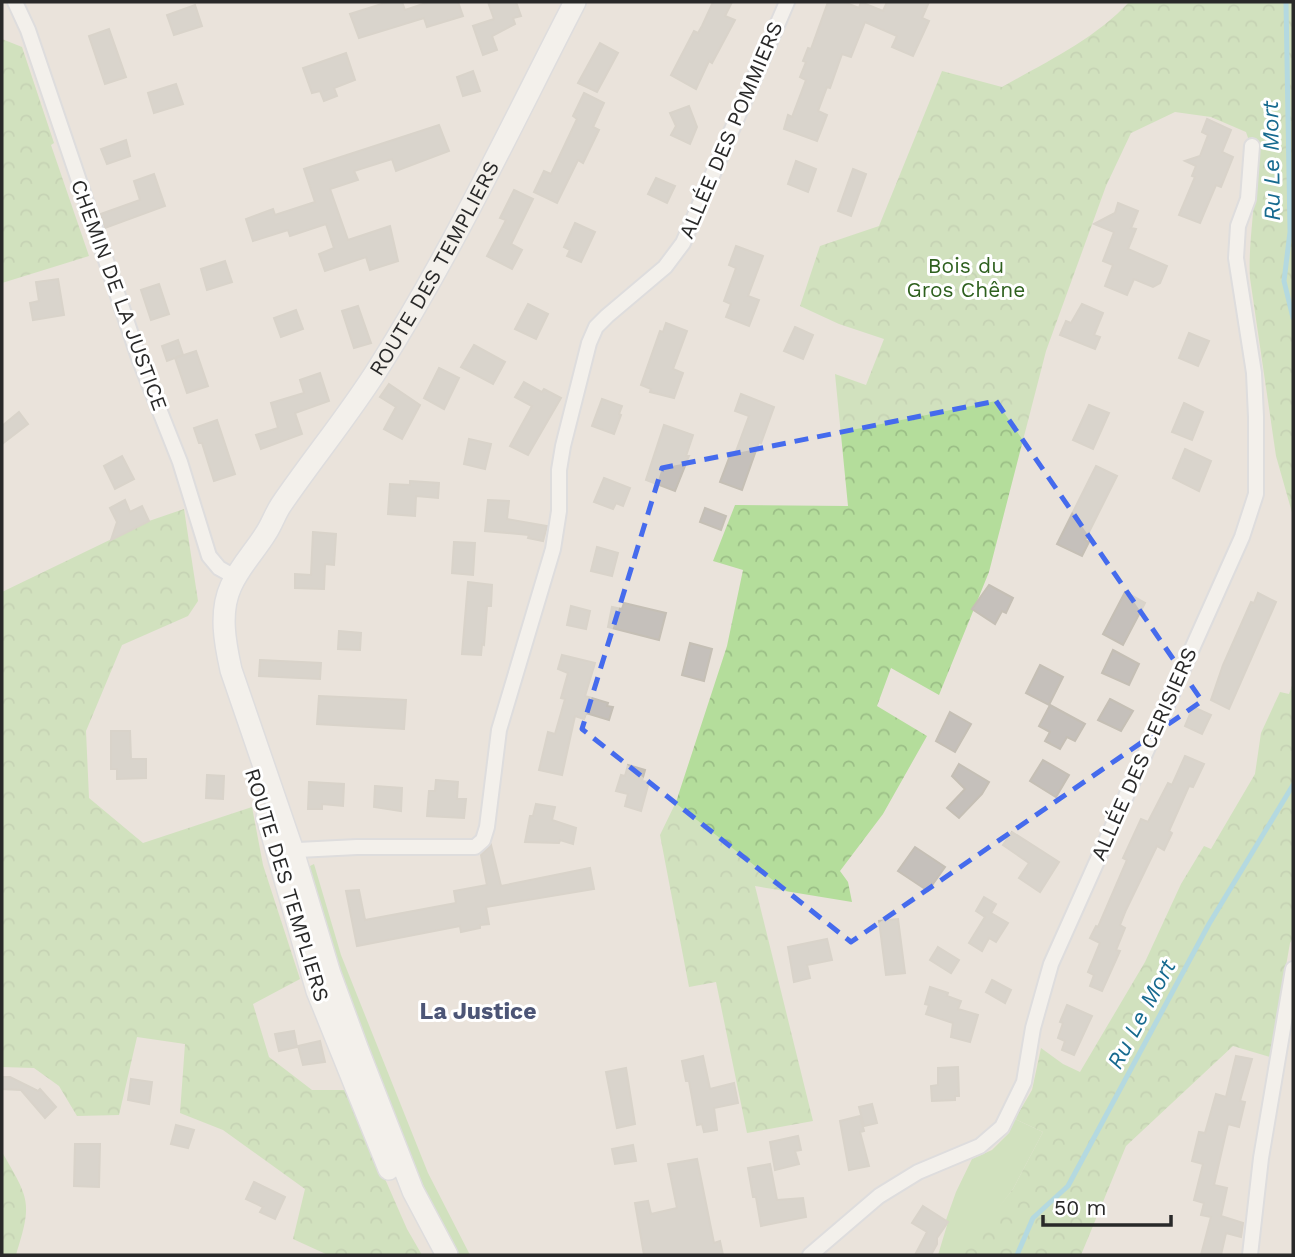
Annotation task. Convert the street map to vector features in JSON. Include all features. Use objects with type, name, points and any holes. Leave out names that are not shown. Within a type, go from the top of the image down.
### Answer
[{"type":"main road","name":"ROUTE DES TEMPLIERS","points":[[447,1255],[413,1191],[285,854],[214,640],[214,598],[259,525],[272,519],[359,398],[404,328],[575,2]]},
{"type":"main road","name":"ROUTE DES TEMPLIERS","points":[[285,854],[317,991],[394,1179],[434,1255]]},
{"type":"street","name":"CHEMIN DE LA JUSTICE","points":[[15,2],[27,30],[140,361],[180,462],[209,556],[229,574]]},
{"type":"street","name":"ALLÉE DES POMMIERS","points":[[285,854],[357,846],[475,847],[483,840],[499,730],[557,530],[563,446],[589,343],[596,327],[665,267],[683,243],[787,2]]},
{"type":"street","name":"ALLÉE DES CERISIERS","points":[[810,1255],[879,1196],[918,1172],[980,1146],[1002,1127],[1024,1082],[1033,1028],[1051,964],[1242,537],[1256,494],[1256,417],[1254,373],[1236,258],[1238,226],[1248,200],[1252,146]]},
{"type":"street","points":[[1250,1255],[1261,1158],[1293,969]]},
{"type":"highlighted area","points":[[996,401],[1202,701],[851,942],[582,729],[662,468]]},
{"type":"green space","name":"Bois du Gros Chêne","points":[[1129,2],[1293,2],[1293,516],[1276,456],[1250,278],[1254,168],[1246,132],[1211,117],[1175,112],[1131,133],[1106,186],[1046,351],[989,572],[939,695],[891,668],[877,706],[927,736],[883,814],[840,871],[848,882],[852,902],[755,886],[813,1121],[747,1133],[716,982],[689,987],[660,835],[676,802],[727,646],[743,570],[713,561],[735,505],[848,506],[835,374],[866,385],[884,339],[839,324],[800,306],[820,246],[879,226],[942,71],[1002,87],[1085,39]]},
{"type":"green space","points":[[2,39],[22,47],[54,143],[51,145],[89,256],[2,283]]},
{"type":"green space","points":[[184,509],[198,601],[188,616],[122,645],[86,731],[89,798],[143,843],[252,807],[263,865],[300,979],[253,1004],[269,1057],[312,1090],[346,1090],[407,1229],[422,1255],[328,1255],[293,1239],[305,1189],[223,1130],[180,1113],[185,1044],[137,1037],[119,1115],[77,1116],[59,1086],[34,1068],[2,1067],[2,592],[149,521]]},
{"type":"green space","points":[[1293,683],[1293,938],[1270,1057],[1233,1046],[1126,1146],[1081,1255],[961,1255],[1013,1189],[1043,1132],[1015,1119],[1032,1090],[1041,1048],[1080,1072],[1145,962],[1181,884],[1204,846],[1211,849],[1255,774],[1261,733],[1280,692],[1289,694]]},
{"type":"green space","points":[[314,864],[341,955],[428,1173],[470,1255],[457,1255],[424,1188],[380,1085],[332,953],[308,867]]},
{"type":"green space","points":[[1015,1119],[1043,1132],[1013,1189],[966,1252],[961,1255],[938,1255],[948,1222],[946,1220],[972,1159],[992,1150],[1009,1133]]},
{"type":"green space","points":[[2,1152],[26,1201],[25,1223],[16,1255],[2,1255]]},
{"type":"building","points":[[388,2],[402,2],[405,10],[429,2],[458,2],[463,16],[427,27],[424,18],[359,38],[350,14]]},
{"type":"building","points":[[488,2],[516,2],[521,16],[513,18],[515,24],[492,36],[497,50],[483,55],[473,26],[494,19]]},
{"type":"building","points":[[713,2],[732,2],[725,16],[735,20],[712,63],[709,61],[696,89],[671,75],[694,31],[698,33]]},
{"type":"building","points":[[828,2],[844,2],[859,8],[861,2],[883,11],[887,2],[929,2],[922,18],[929,21],[913,56],[892,47],[897,36],[865,22],[851,57],[842,54],[830,88],[827,87],[818,111],[827,115],[817,141],[784,129],[788,115],[792,117],[806,80],[800,77],[806,62],[803,61],[808,48],[811,49]]},
{"type":"building","points":[[195,5],[202,26],[174,35],[167,15]]},
{"type":"building","points":[[109,29],[126,77],[105,84],[89,36]]},
{"type":"building","points":[[600,43],[618,53],[597,92],[578,83]]},
{"type":"building","points":[[346,53],[355,80],[334,88],[337,96],[324,101],[320,91],[312,93],[303,68]]},
{"type":"building","points":[[473,71],[480,91],[463,96],[457,77]]},
{"type":"building","points":[[176,84],[183,104],[154,113],[148,93]]},
{"type":"building","points":[[584,93],[604,103],[593,127],[599,130],[583,163],[578,160],[557,203],[534,192],[544,171],[551,174],[577,119],[573,116]]},
{"type":"building","points":[[689,106],[697,127],[690,144],[671,135],[676,126],[670,113]]},
{"type":"building","points":[[1207,119],[1231,130],[1222,152],[1233,157],[1221,187],[1216,185],[1200,223],[1179,215],[1195,177],[1192,176],[1196,166],[1185,161],[1200,156],[1208,135],[1202,132]]},
{"type":"building","points":[[439,125],[449,151],[396,171],[392,159],[354,171],[358,180],[330,189],[348,240],[390,226],[398,261],[370,270],[366,257],[325,271],[319,254],[334,248],[326,224],[290,236],[288,230],[253,241],[246,219],[273,209],[275,215],[315,202],[304,169]]},
{"type":"building","points":[[126,140],[130,156],[107,164],[101,149]]},
{"type":"building","points":[[796,161],[816,169],[808,192],[788,184]]},
{"type":"building","points":[[853,169],[866,174],[851,216],[838,211]]},
{"type":"building","points":[[154,174],[165,206],[105,228],[101,214],[140,200],[134,181]]},
{"type":"building","points":[[656,178],[675,186],[667,203],[648,194]]},
{"type":"building","points":[[514,190],[533,199],[511,244],[522,250],[512,269],[487,256],[506,220],[500,218]]},
{"type":"building","points":[[1118,203],[1138,211],[1131,228],[1136,229],[1128,249],[1167,266],[1160,283],[1153,287],[1134,279],[1127,295],[1105,286],[1113,265],[1103,261],[1114,232],[1094,224],[1115,213]]},
{"type":"building","points":[[575,223],[595,232],[581,262],[567,256],[570,250],[564,247]]},
{"type":"building","points":[[736,246],[763,256],[748,296],[759,300],[749,326],[726,317],[731,304],[724,301],[736,268],[729,265]]},
{"type":"building","points":[[225,261],[232,282],[207,290],[201,269]]},
{"type":"building","points":[[58,279],[64,315],[33,320],[30,303],[39,301],[36,282]]},
{"type":"building","points":[[159,284],[169,314],[151,320],[141,290]]},
{"type":"building","points":[[528,304],[548,314],[536,339],[515,329]]},
{"type":"building","points":[[1082,304],[1103,313],[1094,335],[1100,337],[1095,349],[1060,335],[1066,321],[1071,323]]},
{"type":"building","points":[[358,306],[371,343],[354,348],[342,311]]},
{"type":"building","points":[[296,310],[303,329],[281,337],[274,318]]},
{"type":"building","points":[[666,323],[687,331],[673,369],[683,373],[674,398],[650,392],[651,389],[641,385],[660,331],[663,332]]},
{"type":"building","points":[[795,327],[813,335],[803,359],[784,351]]},
{"type":"building","points":[[1189,333],[1209,341],[1198,366],[1179,358]]},
{"type":"building","points":[[178,340],[183,355],[167,361],[162,346]]},
{"type":"building","points":[[474,345],[505,362],[493,384],[461,367]]},
{"type":"building","points":[[196,351],[208,386],[187,393],[175,358]]},
{"type":"building","points":[[439,368],[459,378],[444,409],[424,398]]},
{"type":"building","points":[[320,373],[329,401],[295,413],[302,434],[261,449],[256,435],[278,428],[271,403],[304,393],[300,380]]},
{"type":"building","points":[[524,382],[561,398],[528,455],[510,446],[532,406],[515,397]]},
{"type":"building","points":[[389,384],[420,405],[402,439],[384,429],[396,407],[380,397]]},
{"type":"building","points":[[741,394],[774,407],[742,490],[720,482],[731,453],[735,454],[749,416],[735,411]]},
{"type":"building","points":[[602,399],[622,406],[614,434],[592,426]]},
{"type":"building","points":[[1184,403],[1203,412],[1192,440],[1172,432]]},
{"type":"building","points":[[1089,405],[1109,413],[1093,449],[1073,440]]},
{"type":"building","points":[[19,412],[28,424],[2,444],[2,426]]},
{"type":"building","points":[[217,420],[235,474],[214,481],[202,443],[199,443],[194,428]]},
{"type":"building","points":[[664,425],[693,435],[686,456],[689,456],[675,491],[646,480]]},
{"type":"building","points":[[469,439],[491,444],[485,469],[464,464]]},
{"type":"building","points":[[1185,449],[1211,461],[1199,491],[1173,478]]},
{"type":"building","points":[[122,456],[134,479],[115,489],[104,466]]},
{"type":"building","points":[[1096,466],[1117,476],[1085,540],[1089,542],[1082,556],[1057,544]]},
{"type":"building","points":[[604,478],[630,488],[623,506],[616,503],[613,509],[594,502]]},
{"type":"building","points":[[410,481],[439,483],[438,498],[416,496],[415,516],[388,514],[390,484],[410,485]]},
{"type":"building","points":[[125,500],[130,512],[142,506],[149,521],[111,540],[117,522],[110,508]]},
{"type":"building","points":[[488,500],[509,501],[507,519],[547,526],[543,541],[528,538],[529,535],[485,531]]},
{"type":"building","points":[[705,508],[726,516],[721,530],[700,522]]},
{"type":"building","points":[[313,532],[336,534],[334,565],[325,564],[324,589],[295,588],[295,574],[311,575]]},
{"type":"building","points":[[454,542],[475,543],[473,575],[452,573]]},
{"type":"building","points":[[597,547],[618,553],[612,576],[591,571]]},
{"type":"building","points":[[468,582],[492,585],[491,606],[487,606],[481,655],[462,654]]},
{"type":"building","points":[[989,585],[1013,598],[1006,613],[1002,611],[995,624],[972,609]]},
{"type":"building","points":[[1125,592],[1145,603],[1123,645],[1103,634]]},
{"type":"building","points":[[1258,593],[1276,602],[1229,709],[1211,700],[1223,665],[1251,602],[1254,603]]},
{"type":"building","points":[[624,603],[666,613],[659,640],[608,627],[612,607],[622,609]]},
{"type":"building","points":[[571,606],[590,611],[586,629],[567,625]]},
{"type":"building","points":[[339,631],[361,633],[360,650],[338,649]]},
{"type":"building","points":[[690,643],[712,649],[704,681],[682,675]]},
{"type":"building","points":[[1113,650],[1139,664],[1129,685],[1102,673]]},
{"type":"building","points":[[562,655],[595,663],[585,696],[613,707],[609,720],[586,713],[584,719],[575,716],[562,775],[539,770],[548,732],[555,734],[565,699],[561,698],[568,673],[558,669]]},
{"type":"building","points":[[260,660],[321,663],[320,679],[259,676]]},
{"type":"building","points":[[1040,665],[1063,677],[1049,705],[1026,693]]},
{"type":"building","points":[[319,696],[406,700],[404,729],[317,724]]},
{"type":"building","points":[[1110,699],[1133,711],[1121,731],[1098,720]]},
{"type":"building","points":[[1050,705],[1085,724],[1075,741],[1067,737],[1060,749],[1045,741],[1050,732],[1039,726]]},
{"type":"building","points":[[1193,707],[1211,715],[1202,734],[1185,726]]},
{"type":"building","points":[[950,712],[971,724],[955,752],[936,741]]},
{"type":"building","points":[[111,731],[130,731],[131,759],[146,759],[146,778],[117,779],[117,769],[111,769]]},
{"type":"building","points":[[1185,756],[1204,764],[1193,787],[1189,786],[1169,831],[1172,833],[1164,850],[1157,846],[1126,910],[1120,925],[1125,928],[1116,950],[1120,951],[1102,991],[1090,986],[1094,975],[1088,972],[1100,943],[1090,938],[1096,926],[1098,927],[1127,860],[1123,858],[1141,819],[1148,822],[1168,783],[1172,785]]},
{"type":"building","points":[[1043,760],[1069,775],[1056,797],[1030,781]]},
{"type":"building","points":[[959,764],[989,782],[982,794],[959,818],[947,808],[965,789],[952,776]]},
{"type":"building","points":[[628,765],[645,770],[642,781],[649,782],[641,811],[625,806],[628,794],[616,791],[621,775],[625,776]]},
{"type":"building","points":[[207,775],[224,776],[223,799],[206,798]]},
{"type":"building","points":[[436,780],[458,782],[457,799],[466,799],[464,818],[427,816],[429,791],[435,791]]},
{"type":"building","points":[[309,782],[344,784],[343,806],[322,804],[322,809],[308,809]]},
{"type":"building","points":[[375,786],[402,788],[401,811],[374,807]]},
{"type":"building","points":[[536,804],[555,807],[552,820],[576,828],[573,844],[560,840],[559,843],[525,842],[530,816],[533,816]]},
{"type":"building","points":[[1012,832],[1059,862],[1040,892],[1019,878],[1029,863],[1003,845]]},
{"type":"building","points":[[491,845],[501,886],[590,868],[594,889],[486,907],[489,924],[480,925],[480,928],[461,932],[460,926],[357,946],[346,891],[359,890],[365,920],[456,903],[454,891],[487,885],[481,855]]},
{"type":"building","points":[[915,847],[945,867],[928,891],[898,871]]},
{"type":"building","points":[[984,897],[996,904],[991,913],[1008,923],[996,942],[989,938],[982,951],[969,943],[985,917],[976,911]]},
{"type":"building","points":[[898,919],[905,973],[886,975],[879,921]]},
{"type":"building","points":[[827,939],[832,960],[807,965],[810,978],[794,982],[788,947]]},
{"type":"building","points":[[938,947],[959,960],[951,973],[930,960]]},
{"type":"building","points":[[992,980],[1011,990],[1005,1003],[986,992]]},
{"type":"building","points":[[930,987],[961,1001],[958,1009],[978,1015],[970,1042],[951,1037],[953,1023],[926,1014],[929,1005],[925,1004]]},
{"type":"building","points":[[1067,1005],[1092,1016],[1074,1055],[1062,1050],[1065,1041],[1058,1038],[1063,1023],[1060,1022]]},
{"type":"building","points":[[294,1031],[297,1047],[279,1051],[275,1034]]},
{"type":"building","points":[[320,1041],[325,1062],[303,1065],[298,1046]]},
{"type":"building","points":[[703,1056],[710,1089],[734,1083],[738,1103],[714,1108],[717,1130],[704,1132],[702,1124],[697,1125],[689,1081],[686,1081],[682,1061]]},
{"type":"building","points":[[1236,1056],[1252,1059],[1240,1101],[1245,1102],[1239,1127],[1228,1124],[1214,1185],[1227,1188],[1221,1216],[1243,1223],[1241,1237],[1226,1233],[1221,1255],[1201,1255],[1211,1217],[1201,1215],[1204,1203],[1194,1200],[1203,1164],[1192,1161],[1199,1132],[1205,1133],[1216,1094],[1226,1097]]},
{"type":"building","points":[[958,1067],[959,1096],[955,1096],[955,1100],[932,1101],[931,1086],[938,1085],[938,1068]]},
{"type":"building","points":[[626,1068],[635,1124],[617,1128],[606,1072]]},
{"type":"building","points":[[2,1077],[10,1077],[38,1091],[40,1089],[56,1107],[45,1118],[21,1090],[2,1089]]},
{"type":"building","points":[[131,1079],[152,1082],[149,1104],[128,1100]]},
{"type":"building","points":[[872,1104],[877,1123],[864,1126],[859,1107]]},
{"type":"building","points":[[860,1116],[864,1131],[860,1132],[869,1166],[849,1170],[840,1121]]},
{"type":"building","points":[[176,1125],[194,1130],[188,1148],[171,1144]]},
{"type":"building","points":[[798,1136],[801,1150],[795,1151],[799,1164],[775,1170],[770,1142]]},
{"type":"building","points":[[75,1144],[100,1144],[99,1187],[74,1186]]},
{"type":"building","points":[[633,1145],[636,1161],[615,1164],[612,1149]]},
{"type":"building","points":[[697,1159],[714,1243],[720,1241],[723,1255],[644,1255],[635,1203],[648,1201],[651,1214],[677,1208],[668,1164]]},
{"type":"building","points":[[770,1164],[777,1200],[803,1198],[806,1217],[761,1226],[748,1168]]},
{"type":"building","points":[[254,1182],[285,1197],[275,1219],[260,1212],[263,1207],[246,1199]]},
{"type":"building","points":[[923,1206],[948,1222],[937,1238],[931,1255],[915,1255],[927,1232],[912,1223]]},
{"type":"waterway","name":"Ru Le Mort","points":[[1286,2],[1290,232],[1284,281],[1293,318]]},
{"type":"waterway","name":"Ru Le Mort","points":[[1017,1255],[1033,1218],[1068,1186],[1209,924],[1293,785]]},
{"type":"district","name":"La Justice","points":[[478,1011]]}]
